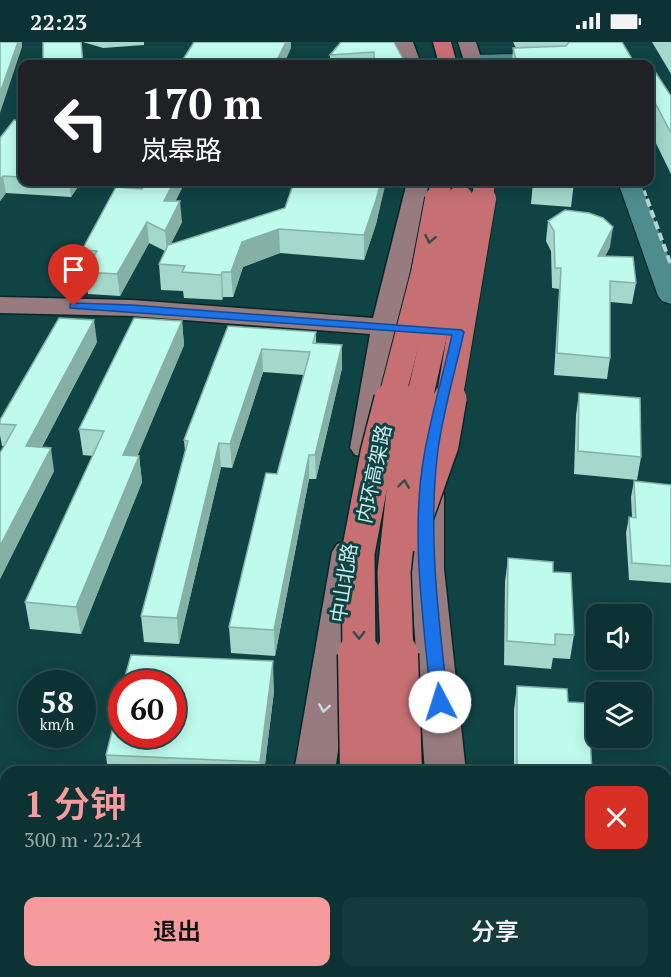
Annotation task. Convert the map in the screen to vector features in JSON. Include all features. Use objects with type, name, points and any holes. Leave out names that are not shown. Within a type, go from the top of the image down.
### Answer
[{"type":"highway","points":[[421,42],[427,60]]},
{"type":"highway","points":[[442,42],[464,60]]},
{"type":"highway","points":[[458,42],[464,60]]},
{"type":"highway","name":"内环高架路","points":[[360,766],[358,553],[377,453],[424,273],[440,186]]},
{"type":"highway","name":"内环高架路","points":[[401,766],[394,572],[408,447],[449,268],[462,186]]},
{"type":"highway","points":[[394,572],[419,515],[442,445],[484,196],[483,186]]},
{"type":"main road","points":[[404,42],[411,60]]},
{"type":"main road","name":"中山北路","points":[[315,766],[384,333],[417,186]]},
{"type":"main road","points":[[445,766],[427,569],[430,457],[456,339],[481,186]]},
{"type":"main road","points":[[0,304],[132,308],[456,339]]},
{"type":"main road","points":[[0,316],[384,333]]},
{"type":"street","points":[[464,60],[556,55]]},
{"type":"street","points":[[630,186],[671,296]]},
{"type":"building","points":[[0,42],[18,42],[0,93]]},
{"type":"building","points":[[43,42],[81,42],[83,60],[43,60]]},
{"type":"building","points":[[194,42],[286,42],[277,60],[183,60]]},
{"type":"building","points":[[341,42],[394,42],[402,60],[374,60],[374,52],[330,55]]},
{"type":"building","points":[[569,42],[622,42],[633,60],[516,60],[513,48],[566,46]]},
{"type":"building","points":[[654,70],[671,96],[671,133],[654,101]]},
{"type":"building","points":[[14,120],[18,120],[18,177],[3,176],[0,180],[0,138]]},
{"type":"building","points":[[144,186],[172,186],[164,201],[180,201],[165,231],[147,222],[117,274],[85,272],[97,251],[82,250],[116,187],[142,189]]},
{"type":"building","points":[[293,186],[380,186],[364,235],[279,229],[242,242],[231,272],[222,272],[221,275],[182,272],[185,266],[159,264],[168,245],[285,208]]},
{"type":"building","points":[[565,210],[589,213],[603,218],[613,227],[598,256],[633,257],[636,283],[610,281],[610,358],[557,353],[561,268],[555,268],[554,231],[548,221]]},
{"type":"building","points":[[59,318],[94,320],[26,446],[51,448],[0,546],[0,453],[16,425],[0,424],[0,420]]},
{"type":"building","points":[[134,318],[182,321],[123,455],[139,456],[76,607],[25,602],[104,431],[79,429]]},
{"type":"building","points":[[228,326],[316,332],[313,343],[342,345],[315,455],[309,455],[274,630],[229,627],[266,473],[277,474],[310,352],[262,349],[230,444],[219,443],[177,618],[141,616],[188,441],[184,440]]},
{"type":"building","points":[[579,393],[640,398],[641,457],[578,451]]},
{"type":"building","points":[[634,481],[671,485],[671,566],[632,563],[629,517],[636,518]]},
{"type":"building","points":[[508,558],[553,562],[553,572],[571,573],[574,635],[555,634],[555,645],[507,641]]},
{"type":"building","points":[[131,655],[273,661],[260,762],[106,755],[108,747],[186,748],[186,670],[127,670]]},
{"type":"building","points":[[517,686],[567,689],[568,702],[586,703],[586,748],[591,748],[592,766],[517,766]]},
{"type":"railway","points":[[642,186],[648,201]]},
{"type":"railway","points":[[647,199],[671,265]]},
{"type":"route","points":[[74,306],[132,308],[458,332],[430,457],[427,512],[427,569],[440,702]]}]
